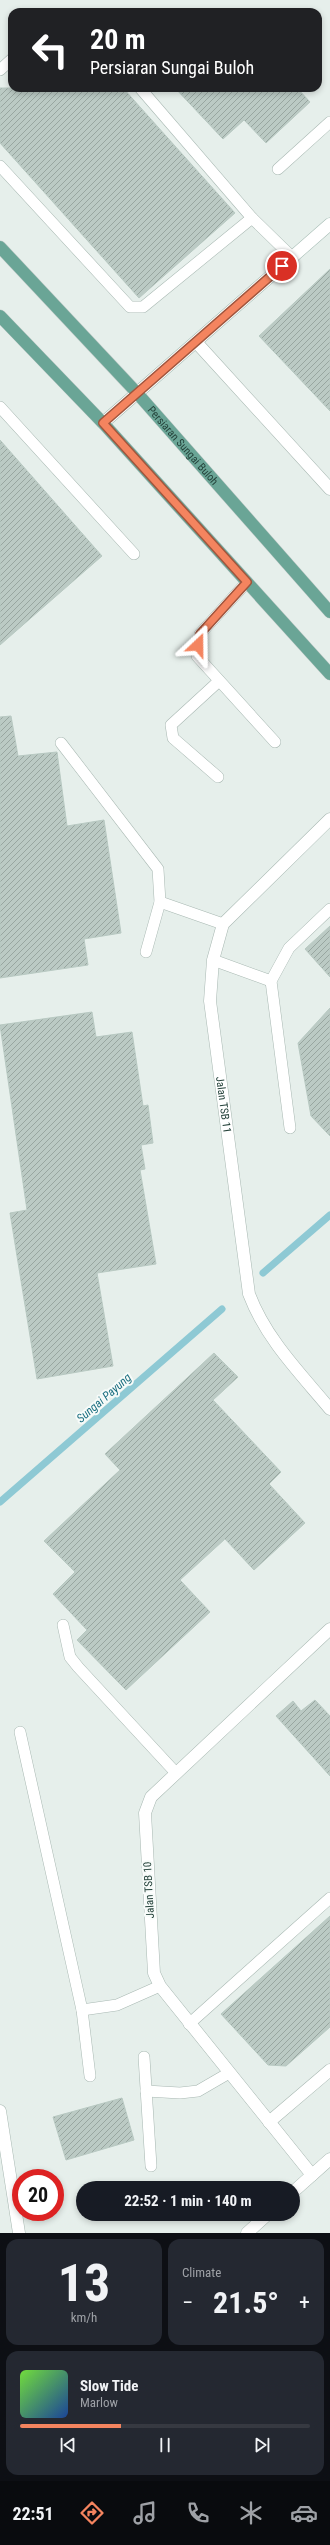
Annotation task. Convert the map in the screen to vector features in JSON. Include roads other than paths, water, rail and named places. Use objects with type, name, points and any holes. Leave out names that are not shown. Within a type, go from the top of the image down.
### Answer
[{"type":"main road","name":"Persiaran Sungai Buloh","points":[[0,247],[137,393],[330,612]]},
{"type":"main road","points":[[0,316],[103,423],[330,674]]},
{"type":"street","points":[[103,423],[330,224]]},
{"type":"street","points":[[196,342],[330,490]]},
{"type":"street","points":[[223,924],[330,819]]},
{"type":"street","name":"Jalan TSB 11","points":[[223,924],[213,960],[210,1001],[249,1294],[257,1316],[270,1338],[330,1409]]},
{"type":"street","name":"Jalan TSB 10","points":[[312,2175],[189,2024],[160,1986],[154,1973],[145,1813],[151,1797],[330,1630]]},
{"type":"street","points":[[269,2122],[330,2070]]},
{"type":"street","points":[[0,2111],[19,2233]]},
{"type":"street","points":[[300,2186],[330,2159]]},
{"type":"street","points":[[247,2233],[260,2221]]},
{"type":"lane","points":[[0,70],[8,63]]},
{"type":"lane","points":[[143,92],[252,218],[292,257]]},
{"type":"lane","points":[[278,169],[330,122]]},
{"type":"lane","points":[[0,166],[130,307],[143,306],[252,218]]},
{"type":"lane","points":[[0,407],[134,554]]},
{"type":"lane","points":[[247,582],[200,634],[197,656],[275,742]]},
{"type":"lane","points":[[218,777],[174,738],[171,725],[219,681]]},
{"type":"lane","points":[[61,743],[158,869],[160,902],[146,952]]},
{"type":"lane","points":[[160,902],[223,924]]},
{"type":"lane","points":[[290,1128],[271,981],[289,948],[330,909]]},
{"type":"lane","points":[[213,960],[271,981]]},
{"type":"lane","points":[[64,1625],[70,1657],[78,1668],[176,1773]]},
{"type":"lane","points":[[20,1732],[82,2010],[90,2076]]},
{"type":"lane","points":[[189,2024],[330,1898]]},
{"type":"lane","points":[[82,2010],[117,2005],[160,1986]]},
{"type":"lane","points":[[144,2058],[151,2166]]},
{"type":"lane","points":[[146,2092],[180,2093],[198,2090],[229,2073]]},
{"type":"waterway","name":"Sungai Payung","points":[[263,1273],[330,1215]]},
{"type":"waterway","name":"Sungai Payung","points":[[0,1502],[222,1309]]}]
